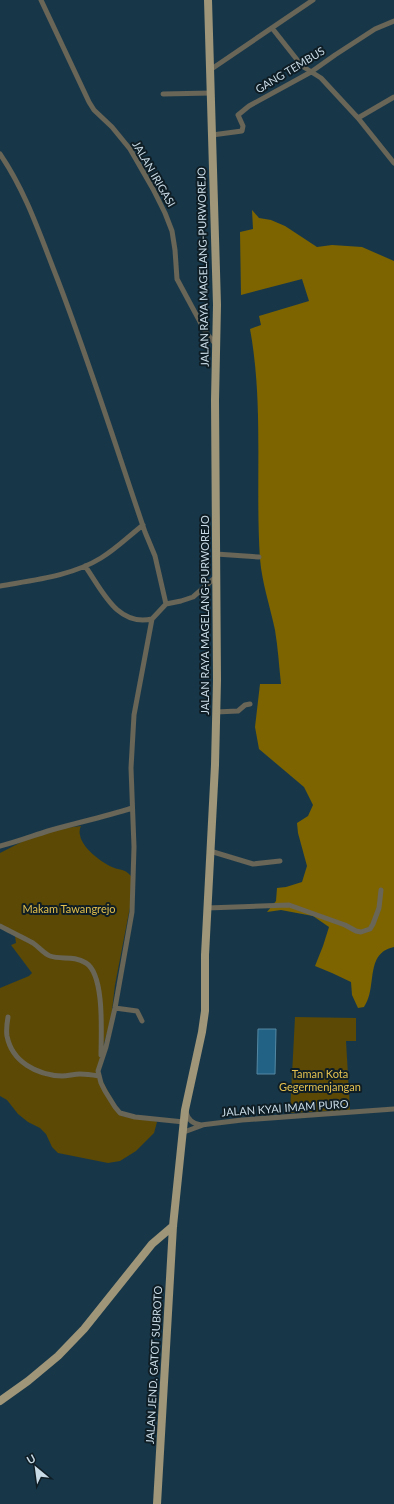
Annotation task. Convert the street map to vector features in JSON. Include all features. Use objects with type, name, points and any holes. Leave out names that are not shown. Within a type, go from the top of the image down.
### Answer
[{"type":"main road","name":"JALAN RAYA MAGELANG-PURWOREJO","points":[[173,1226],[184,1132],[185,1110],[202,1032],[205,1011],[205,955],[215,765],[217,576],[215,400],[217,305],[208,0]]},
{"type":"main road","points":[[0,1401],[32,1378],[61,1353],[84,1329],[148,1248],[173,1226]]},
{"type":"main road","name":"JALAN JEND. GATOT SUBROTO","points":[[158,1504],[173,1226]]},
{"type":"street","name":"JALAN IRIGASI","points":[[41,0],[89,102],[94,110],[112,127],[130,149],[165,213],[172,231],[177,279],[205,331],[216,346]]},
{"type":"street","points":[[210,70],[313,0]]},
{"type":"street","name":"GANG TEMBUS","points":[[212,135],[242,131],[243,126],[238,115],[249,106],[311,72],[375,29],[394,21]]},
{"type":"street","points":[[272,28],[302,66],[321,78],[358,118],[394,162]]},
{"type":"street","points":[[163,94],[210,93]]},
{"type":"street","points":[[358,118],[394,97]]},
{"type":"street","points":[[0,154],[24,196],[76,327],[143,525],[155,556],[166,604]]},
{"type":"street","points":[[0,586],[43,578],[85,566],[102,558],[143,525]]},
{"type":"street","points":[[216,554],[259,557]]},
{"type":"street","points":[[85,566],[120,613],[131,619],[152,619]]},
{"type":"street","points":[[184,1122],[135,1117],[120,1113],[105,1091],[99,1076],[98,1068],[106,1046],[115,1008],[133,901],[134,847],[131,768],[133,727],[152,619],[166,604],[194,597],[217,576]]},
{"type":"street","points":[[216,712],[238,711],[245,705],[250,704]]},
{"type":"street","points":[[0,846],[15,843],[46,832],[132,808]]},
{"type":"street","points":[[210,851],[253,864],[280,861]]},
{"type":"street","points":[[208,908],[289,905],[361,932],[370,928],[373,924],[379,908],[381,890]]},
{"type":"street","points":[[0,926],[34,944],[48,955],[75,958],[86,963],[91,968],[99,989],[101,1000],[101,1058]]},
{"type":"street","points":[[115,1008],[135,1010],[139,1014],[142,1021]]},
{"type":"street","points":[[8,1017],[6,1029],[9,1042],[16,1057],[28,1067],[39,1072],[61,1076],[81,1074],[99,1076]]},
{"type":"street","name":"JALAN KYAI IMAM PURO","points":[[185,1110],[187,1117],[192,1122],[207,1124],[394,1109]]},
{"type":"street","points":[[184,1132],[207,1124]]},
{"type":"green space","name":"Makam Tawangrejo","points":[[81,826],[81,840],[88,850],[103,862],[129,873],[131,876],[131,902],[115,985],[111,1019],[100,1057],[100,1077],[122,1116],[150,1119],[157,1122],[154,1133],[136,1151],[120,1161],[108,1163],[58,1153],[52,1147],[46,1134],[40,1128],[28,1122],[18,1114],[7,1100],[0,1096],[0,988],[29,976],[32,973],[11,945],[16,943],[15,936],[0,927],[0,853],[43,831]]},
{"type":"green space","name":"Taman Kota Gegermenjangan","points":[[295,1017],[356,1018],[356,1041],[346,1041],[350,1110],[290,1113]]},
{"type":"shaded area","points":[[252,210],[259,218],[271,220],[285,226],[317,247],[332,245],[362,247],[394,261],[394,947],[385,951],[379,956],[375,964],[368,999],[364,1007],[358,1008],[352,995],[351,982],[315,966],[329,927],[313,916],[281,910],[267,912],[276,901],[277,888],[302,882],[307,866],[298,833],[297,823],[308,816],[313,805],[304,787],[259,749],[255,727],[260,684],[281,684],[275,630],[264,586],[260,559],[257,386],[250,329],[261,325],[259,316],[309,301],[302,279],[241,295],[240,232],[253,229]]},
{"type":"water","points":[[258,1029],[276,1029],[275,1074],[257,1074]]}]
